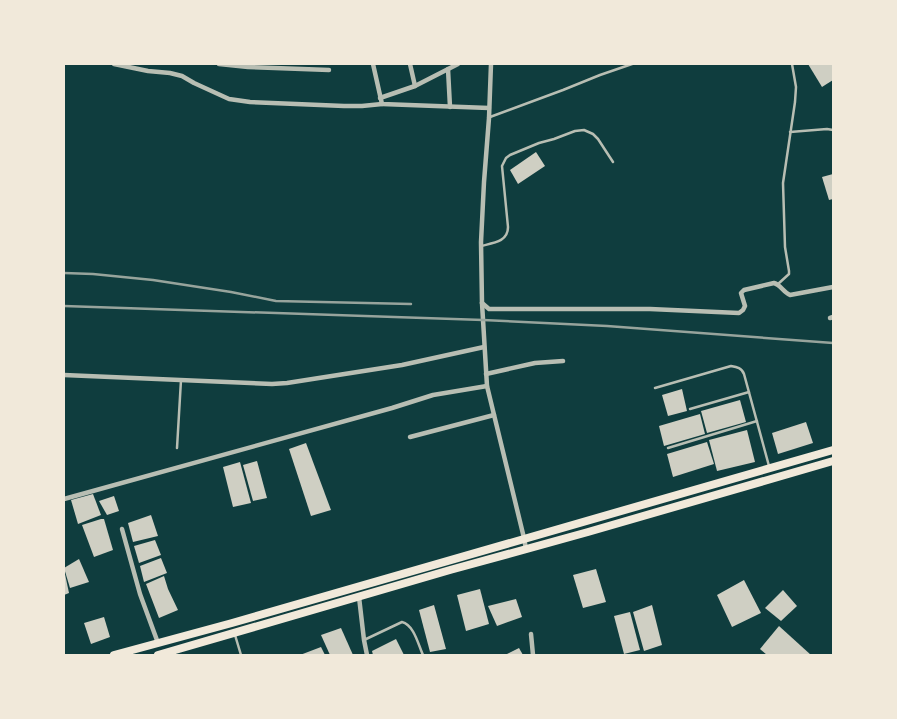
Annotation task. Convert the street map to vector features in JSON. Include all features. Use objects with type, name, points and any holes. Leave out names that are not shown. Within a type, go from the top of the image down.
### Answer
[{"type":"highway","points":[[114,655],[139,652],[158,643],[833,450]]},
{"type":"highway","points":[[158,655],[833,461]]},
{"type":"street","points":[[114,64],[182,76],[229,99],[250,102],[344,106],[382,104],[489,108]]},
{"type":"street","points":[[219,64],[329,70]]},
{"type":"street","points":[[373,64],[382,104]]},
{"type":"street","points":[[410,64],[415,86]]},
{"type":"street","points":[[380,98],[415,86],[458,64]]},
{"type":"street","points":[[491,64],[481,246],[484,348],[487,386],[526,549]]},
{"type":"street","points":[[448,69],[450,107]]},
{"type":"street","points":[[482,303],[490,309],[650,309],[739,313],[745,306],[742,293],[744,290],[774,283],[778,284],[783,291],[790,295],[833,287]]},
{"type":"street","points":[[64,375],[272,384],[402,365],[484,348]]},
{"type":"street","points":[[486,374],[528,364],[563,361]]},
{"type":"street","points":[[64,499],[392,408],[426,396],[487,386]]},
{"type":"street","points":[[410,437],[494,415]]},
{"type":"street","points":[[122,529],[142,600],[158,643]]},
{"type":"street","points":[[359,597],[367,655]]},
{"type":"street","points":[[531,634],[533,655]]},
{"type":"lane","points":[[489,118],[632,64]]},
{"type":"lane","points":[[778,284],[789,274],[785,247],[782,183],[795,102],[796,86],[792,64]]},
{"type":"lane","points":[[481,246],[502,240],[507,235],[508,227],[502,166],[510,155],[539,142],[554,140],[575,131],[584,130],[593,134],[598,139],[613,162]]},
{"type":"lane","points":[[790,132],[833,130]]},
{"type":"lane","points":[[655,388],[731,366],[740,368],[743,371],[769,468]]},
{"type":"lane","points":[[177,448],[181,380]]},
{"type":"lane","points":[[690,409],[749,392]]},
{"type":"lane","points":[[668,448],[757,422]]},
{"type":"lane","points":[[364,640],[402,622],[406,623],[411,628],[423,655]]},
{"type":"lane","points":[[234,634],[240,655]]},
{"type":"building","points":[[808,64],[833,64],[833,80],[822,87]]},
{"type":"building","points":[[536,152],[545,166],[518,184],[510,170]]},
{"type":"building","points":[[833,174],[833,199],[829,200],[822,177]]},
{"type":"building","points":[[682,389],[687,411],[668,416],[662,395]]},
{"type":"building","points":[[740,400],[746,422],[707,433],[701,411]]},
{"type":"building","points":[[700,414],[705,434],[664,446],[659,426]]},
{"type":"building","points":[[806,422],[813,443],[778,454],[772,433]]},
{"type":"building","points":[[747,430],[755,462],[717,471],[709,440]]},
{"type":"building","points":[[707,442],[714,464],[673,477],[667,454]]},
{"type":"building","points":[[306,443],[331,510],[311,516],[289,449]]},
{"type":"building","points":[[257,461],[267,498],[253,501],[243,465]]},
{"type":"building","points":[[240,462],[251,503],[233,507],[223,467]]},
{"type":"building","points":[[93,494],[101,515],[78,524],[71,500]]},
{"type":"building","points":[[114,496],[119,511],[107,515],[99,501]]},
{"type":"building","points":[[151,515],[158,536],[133,542],[128,523]]},
{"type":"building","points":[[104,519],[113,550],[94,557],[82,525]]},
{"type":"building","points":[[155,540],[161,555],[139,563],[134,546]]},
{"type":"building","points":[[161,558],[167,573],[144,582],[140,566]]},
{"type":"building","points":[[79,559],[89,582],[70,588],[64,568]]},
{"type":"building","points":[[596,569],[606,602],[583,608],[573,575]]},
{"type":"building","points":[[64,574],[69,593],[64,595]]},
{"type":"building","points":[[164,576],[178,610],[159,618],[146,584]]},
{"type":"building","points":[[744,580],[761,613],[732,627],[717,595]]},
{"type":"building","points":[[480,589],[489,624],[466,631],[457,595]]},
{"type":"building","points":[[783,590],[797,606],[781,621],[765,608]]},
{"type":"building","points":[[516,599],[522,617],[497,626],[488,606]]},
{"type":"building","points":[[434,605],[446,649],[430,652],[419,610]]},
{"type":"building","points":[[652,605],[662,645],[644,651],[633,612]]},
{"type":"building","points":[[630,612],[640,650],[624,654],[614,616]]},
{"type":"building","points":[[104,617],[110,637],[91,644],[84,623]]},
{"type":"building","points":[[779,626],[811,655],[767,655],[760,649]]},
{"type":"building","points":[[341,628],[353,655],[330,655],[321,635]]},
{"type":"building","points":[[396,639],[404,655],[373,655],[372,651]]},
{"type":"building","points":[[321,647],[325,655],[300,655]]},
{"type":"building","points":[[519,648],[523,655],[505,655]]},
{"type":"railway","points":[[64,273],[153,280],[276,301],[411,304]]},
{"type":"railway","points":[[64,306],[483,320],[607,326],[833,343]]}]
